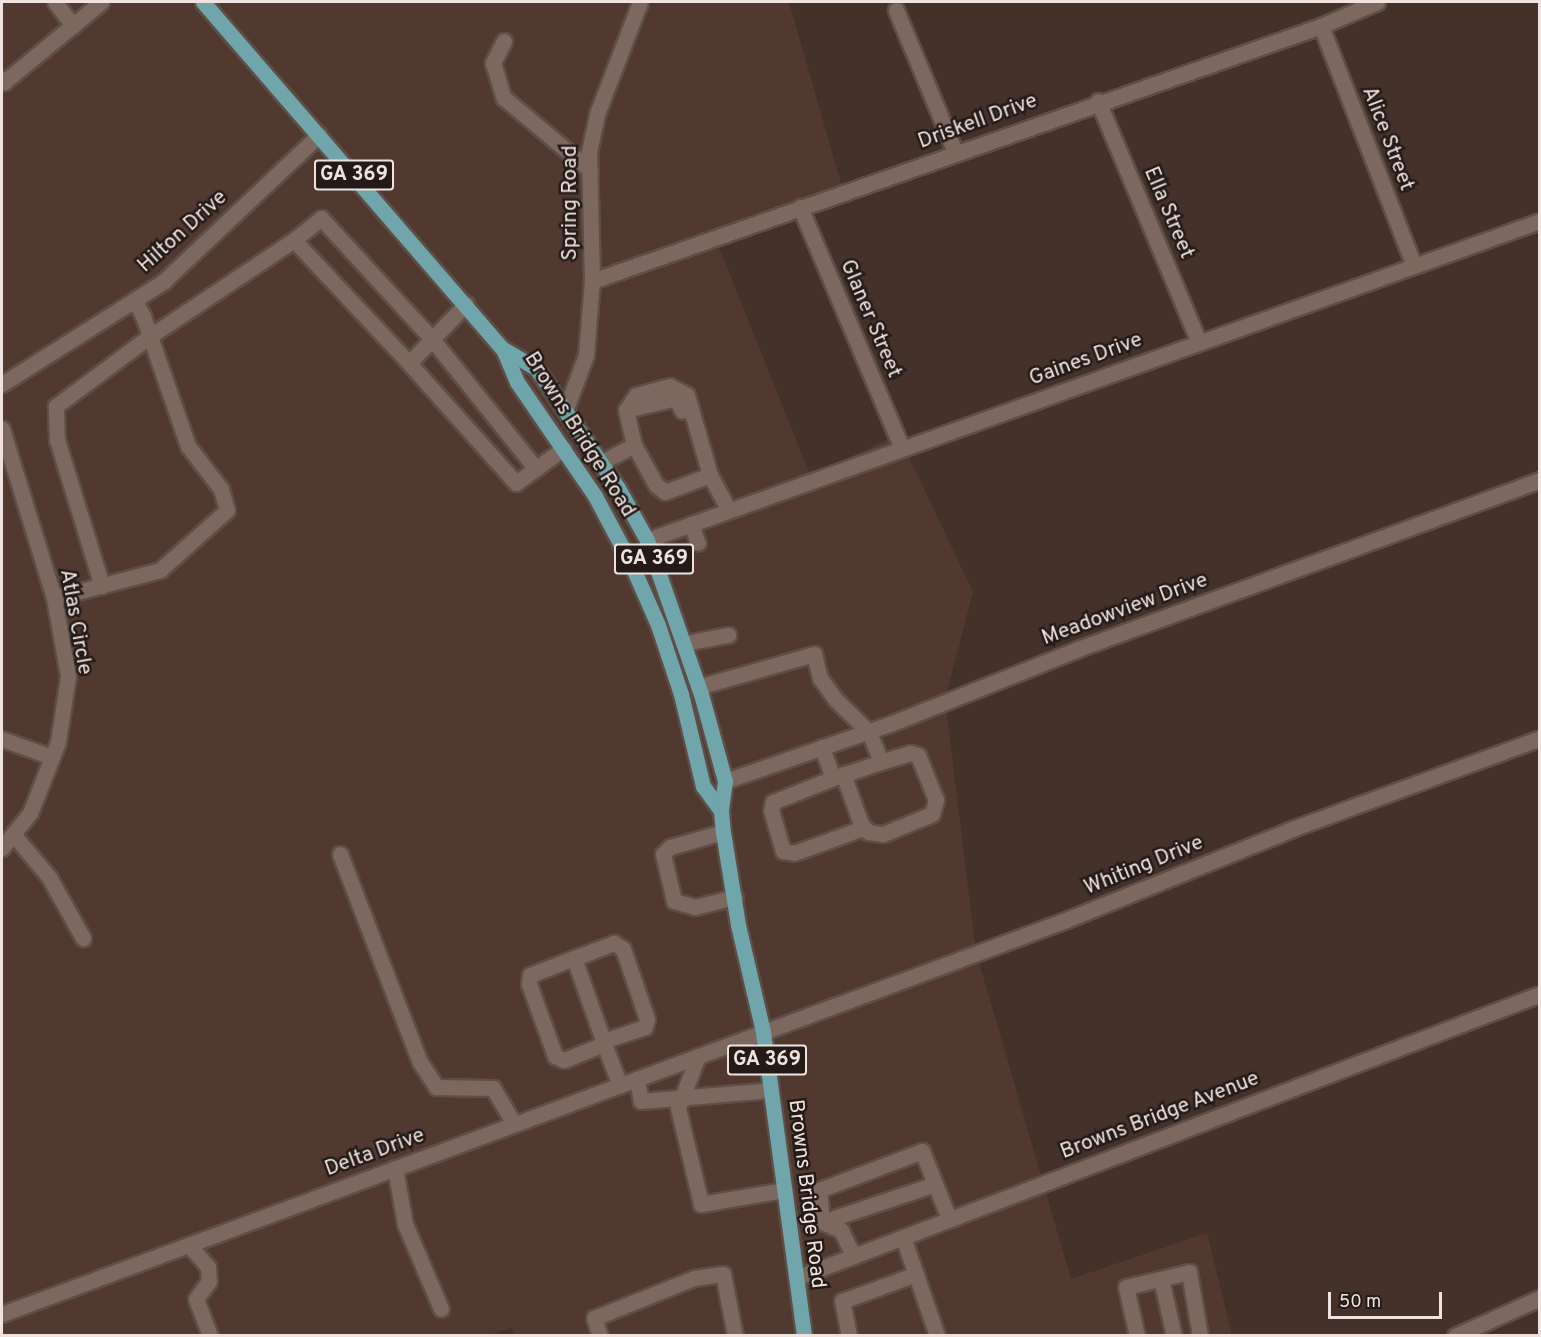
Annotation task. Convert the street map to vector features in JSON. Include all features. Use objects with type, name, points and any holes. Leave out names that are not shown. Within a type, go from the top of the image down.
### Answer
[{"type":"main road","name":"Browns Bridge Road","points":[[203,2],[466,304],[503,350],[516,382],[564,448],[595,496],[658,625],[681,694],[703,786],[721,811]]},
{"type":"main road","name":"Browns Bridge Road","points":[[503,350],[536,368],[602,462],[647,540],[685,643],[725,781],[721,811],[723,832],[738,925],[763,1032],[804,1335]]},
{"type":"street","points":[[55,2],[73,26]]},
{"type":"street","points":[[2,79],[4,82],[101,2]]},
{"type":"street","name":"Spring Road","points":[[566,409],[586,355],[592,281],[590,170],[597,114],[640,2]]},
{"type":"street","name":"Driskell Drive","points":[[592,281],[1098,101],[1321,26],[1377,2]]},
{"type":"street","points":[[896,10],[955,152]]},
{"type":"street","name":"Alice Street","points":[[1321,26],[1414,266]]},
{"type":"street","points":[[504,41],[493,63],[504,98],[590,170]]},
{"type":"street","name":"Ella Street","points":[[1098,101],[1199,342]]},
{"type":"street","name":"Hilton Drive","points":[[2,384],[164,282],[319,135]]},
{"type":"street","name":"Glaner Street","points":[[800,207],[902,448]]},
{"type":"street","points":[[102,586],[57,440],[54,415],[56,406],[150,336],[294,240],[321,218],[432,339],[536,469]]},
{"type":"street","name":"Gaines Drive","points":[[647,540],[1539,221]]},
{"type":"street","points":[[294,240],[409,363],[516,483],[564,448]]},
{"type":"street","points":[[54,598],[160,570],[227,510],[221,489],[188,446],[150,336],[134,300]]},
{"type":"street","points":[[409,363],[466,304]]},
{"type":"street","points":[[710,475],[665,492],[656,485],[634,445],[626,410],[636,395],[670,386],[687,395],[710,475],[729,510]]},
{"type":"street","name":"Atlas Circle","points":[[2,429],[54,598],[68,675],[58,742],[30,813],[2,848]]},
{"type":"street","points":[[602,462],[634,445]]},
{"type":"street","name":"Meadowview Drive","points":[[725,781],[869,732],[1078,649],[1539,480]]},
{"type":"street","points":[[691,524],[698,543]]},
{"type":"street","points":[[685,643],[728,635]]},
{"type":"street","points":[[698,687],[814,654],[825,685],[869,732],[881,762]]},
{"type":"street","name":"Whiting Drive","points":[[763,1032],[1539,738]]},
{"type":"street","points":[[2,739],[52,757]]},
{"type":"street","points":[[822,747],[863,828]]},
{"type":"street","points":[[910,753],[918,755],[936,800],[935,809],[927,817],[883,834],[863,828],[794,853],[783,851],[771,810],[773,802],[838,776],[881,762],[910,753]]},
{"type":"street","points":[[723,832],[670,847],[663,854],[674,901],[683,906],[735,897]]},
{"type":"street","points":[[13,834],[50,877],[83,938]]},
{"type":"street","points":[[340,854],[420,1062],[436,1087],[493,1088],[514,1124]]},
{"type":"street","points":[[614,943],[623,949],[647,1019],[645,1027],[564,1060],[555,1056],[529,984],[530,975],[574,958],[614,943]]},
{"type":"street","points":[[574,958],[620,1085]]},
{"type":"street","name":"Browns Bridge Avenue","points":[[796,1278],[1539,993]]},
{"type":"street","name":"Delta Drive","points":[[2,1314],[763,1032]]},
{"type":"street","points":[[698,1056],[678,1108],[701,1204],[785,1190]]},
{"type":"street","points":[[637,1079],[641,1101],[771,1090]]},
{"type":"street","points":[[822,1222],[819,1190],[922,1152],[949,1219]]},
{"type":"street","points":[[395,1168],[405,1224],[441,1309]]},
{"type":"street","points":[[822,1222],[935,1184]]},
{"type":"street","points":[[822,1222],[841,1230],[854,1256]]},
{"type":"street","points":[[903,1237],[937,1335]]},
{"type":"street","points":[[189,1245],[208,1267],[208,1281],[196,1299],[210,1335]]},
{"type":"street","points":[[1137,1335],[1126,1287],[1189,1272],[1200,1335]]},
{"type":"street","points":[[600,1335],[594,1318],[694,1278],[723,1274],[735,1335]]},
{"type":"street","points":[[849,1335],[842,1301],[916,1274]]},
{"type":"street","points":[[1161,1279],[1174,1335]]},
{"type":"street","points":[[1455,1335],[1539,1298]]},
{"type":"shaded area","points":[[2,2],[789,2],[842,187],[717,242],[811,477],[898,434],[973,592],[945,699],[976,952],[1071,1279],[1207,1233],[1232,1335],[515,1336],[512,1327],[486,1336],[2,1336]]}]
